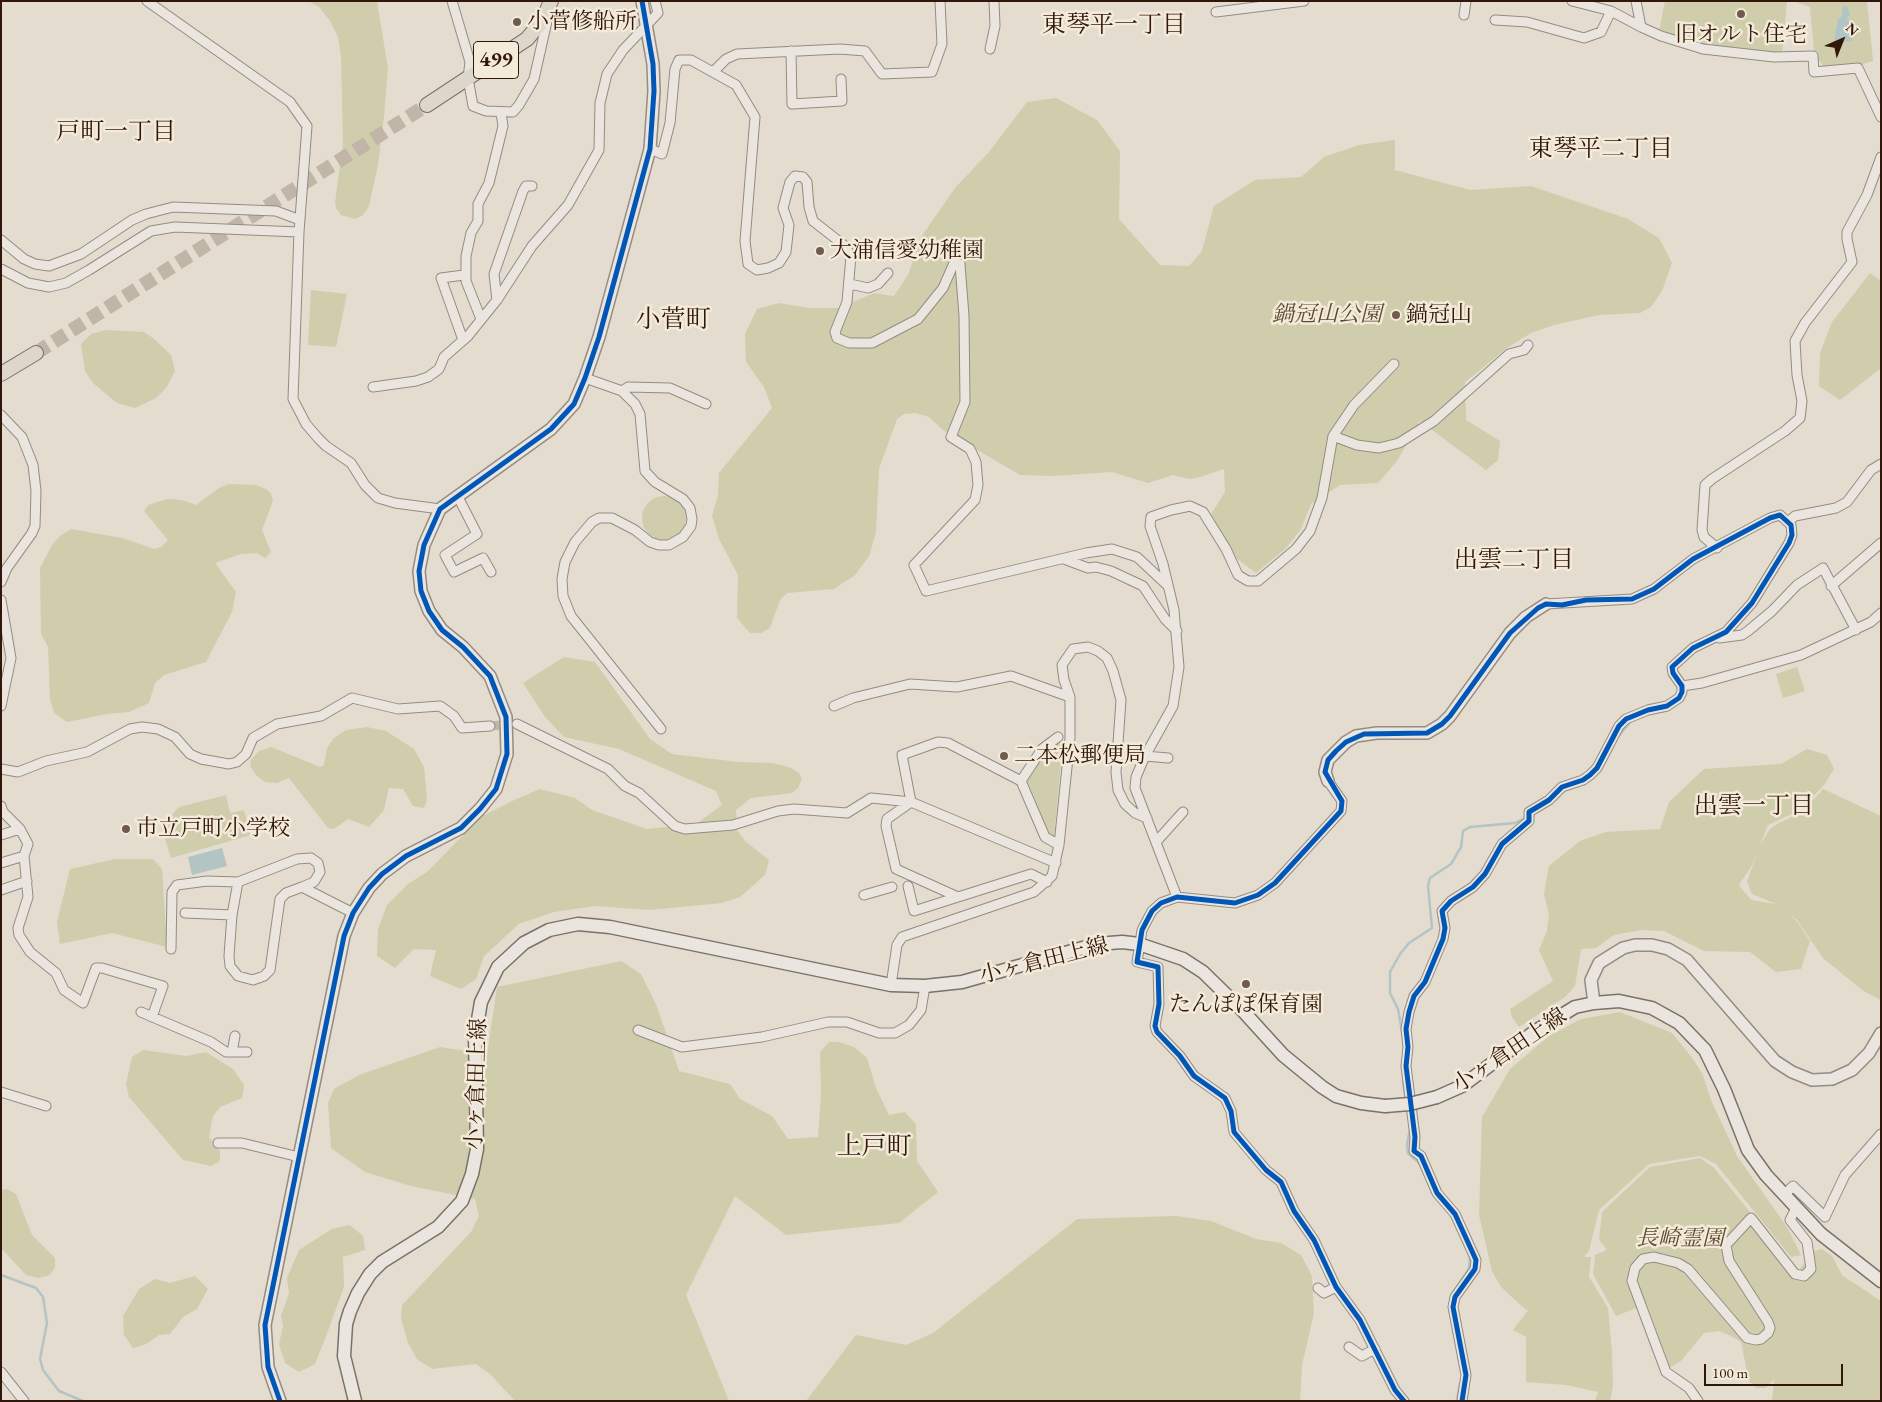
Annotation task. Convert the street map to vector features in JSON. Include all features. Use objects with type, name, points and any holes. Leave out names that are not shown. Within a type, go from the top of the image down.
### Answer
[{"type":"highway","name":"499","points":[[427,105],[527,38],[538,27],[550,6]]},
{"type":"highway","points":[[1,374],[36,353]]},
{"type":"main road","name":"小ヶ倉田上線","points":[[355,1401],[344,1356],[346,1324],[358,1293],[370,1274],[382,1262],[438,1227],[462,1201],[472,1174],[477,1149],[475,1073],[477,1020],[481,1002],[498,968],[524,943],[549,930],[578,924],[610,926],[891,985],[925,986],[962,982],[1097,944],[1122,942],[1139,944],[1183,960],[1203,972],[1243,1011],[1283,1055],[1322,1087],[1344,1098],[1385,1106],[1410,1104],[1437,1097],[1462,1086],[1553,1019],[1575,1007],[1619,1001],[1652,1008],[1679,1023],[1705,1050],[1716,1070],[1748,1150],[1766,1175],[1820,1234],[1881,1281]]},
{"type":"street","points":[[147,1],[290,102],[306,126],[292,392],[296,406],[318,438],[326,446],[351,463],[365,485],[378,498],[395,504],[440,509]]},
{"type":"street","points":[[452,1],[470,62],[468,78],[473,106],[501,113],[513,112],[529,89],[546,33],[550,6]]},
{"type":"street","points":[[280,1401],[268,1366],[265,1325],[344,936],[353,912],[369,888],[392,866],[406,856],[450,836],[473,818],[496,789],[505,762],[506,717],[490,676],[480,663],[437,624],[421,591],[419,571],[424,545],[440,509],[533,443],[563,418],[574,404],[585,378],[601,328],[650,149],[654,91],[653,64],[642,1]]},
{"type":"street","points":[[372,388],[395,386],[428,377],[439,369],[444,358],[463,340],[497,300],[532,246],[568,205],[596,155],[599,145],[600,103],[607,74],[623,50],[658,13],[655,1]]},
{"type":"street","points":[[714,71],[726,59],[737,54],[860,49],[869,55],[882,74],[932,72],[942,44],[940,1]]},
{"type":"street","points":[[990,49],[995,26],[994,1]]},
{"type":"street","points":[[1216,12],[1304,1]]},
{"type":"street","points":[[1464,14],[1466,1]]},
{"type":"street","points":[[1572,1],[1610,11],[1661,36],[1703,49],[1774,57],[1813,56],[1814,72],[1858,68],[1881,116]]},
{"type":"street","points":[[1636,1],[1641,27]]},
{"type":"street","points":[[1495,20],[1527,22],[1584,38],[1602,32],[1610,11]]},
{"type":"street","points":[[791,51],[792,104],[842,101],[841,78]]},
{"type":"street","points":[[650,149],[662,154],[670,124],[676,64],[680,60],[686,59],[714,71],[736,85],[755,117],[745,241],[748,264],[757,270],[768,268],[779,263],[786,252],[789,225],[783,208],[790,182],[800,175],[808,182],[809,207],[813,221],[845,246],[852,256],[847,302],[835,332],[837,338],[849,344],[872,343],[918,319],[943,288],[954,263],[960,264],[964,316],[965,402],[951,437],[970,449],[976,462],[978,485],[975,500],[914,565],[926,591],[1100,550],[1119,550],[1136,557],[1168,586]]},
{"type":"street","points":[[481,319],[464,275],[467,246],[478,221],[478,204],[489,183],[503,126],[501,113]]},
{"type":"street","points":[[1717,548],[1704,537],[1702,530],[1705,485],[1712,478],[1785,431],[1800,418],[1802,401],[1797,375],[1795,340],[1805,323],[1852,262],[1847,239],[1848,232],[1869,189],[1881,157]]},
{"type":"street","points":[[497,300],[494,274],[525,187],[532,186]]},
{"type":"street","points":[[1,240],[24,259],[35,264],[49,266],[82,254],[132,220],[172,207],[269,211],[300,220]]},
{"type":"street","points":[[1,269],[28,283],[49,286],[66,282],[89,270],[151,231],[175,226],[299,232]]},
{"type":"street","points":[[850,284],[868,288],[878,284],[888,273]]},
{"type":"street","points":[[463,340],[441,278],[464,275]]},
{"type":"street","points":[[1333,436],[1357,445],[1379,448],[1399,443],[1434,421],[1508,354],[1524,350],[1528,345]]},
{"type":"street","points":[[1177,897],[1135,788],[1136,777],[1145,756],[1173,706],[1179,667],[1177,632],[1163,564],[1150,526],[1151,517],[1190,506],[1203,512],[1222,542],[1238,575],[1248,581],[1258,581],[1296,549],[1310,530],[1322,498],[1333,436],[1354,405],[1394,364]]},
{"type":"street","points":[[585,378],[622,391],[635,404],[640,414],[644,471],[656,482],[683,499],[690,508],[691,526],[676,543],[659,545],[650,542],[635,530],[612,518],[599,518],[592,522],[575,542],[565,562],[562,579],[563,596],[571,616],[661,729]]},
{"type":"street","points":[[622,391],[628,386],[670,388],[706,404]]},
{"type":"street","points":[[1,415],[22,437],[33,465],[36,491],[35,526],[32,533],[6,568],[1,582]]},
{"type":"street","points":[[1789,521],[1795,516],[1836,508],[1846,502],[1871,470],[1881,464]]},
{"type":"street","points":[[458,497],[477,534],[446,555],[454,572],[483,558],[491,572]]},
{"type":"street","points":[[1404,1401],[1395,1390],[1360,1320],[1336,1287],[1314,1240],[1294,1211],[1281,1182],[1266,1170],[1234,1132],[1231,1110],[1225,1098],[1194,1076],[1180,1056],[1157,1032],[1154,1026],[1159,1004],[1158,967],[1137,962],[1142,930],[1152,911],[1161,904],[1177,897],[1235,903],[1258,895],[1275,883],[1341,811],[1343,805],[1339,795],[1328,781],[1325,772],[1328,760],[1346,742],[1356,736],[1377,733],[1427,733],[1442,724],[1450,716],[1510,633],[1526,617],[1546,604],[1632,599],[1648,593],[1684,565],[1776,515],[1789,521]]},
{"type":"street","points":[[1462,1401],[1466,1375],[1453,1307],[1455,1297],[1475,1269],[1475,1253],[1455,1214],[1437,1193],[1421,1156],[1414,1151],[1415,1137],[1406,1066],[1408,1047],[1406,1029],[1414,996],[1425,982],[1443,939],[1445,928],[1442,911],[1451,900],[1473,887],[1485,874],[1502,844],[1530,817],[1529,812],[1549,800],[1562,787],[1588,777],[1597,768],[1619,726],[1626,719],[1635,714],[1674,703],[1682,692],[1682,686],[1673,673],[1672,667],[1693,648],[1726,632],[1752,603],[1789,543],[1792,535],[1789,521]]},
{"type":"street","points":[[1831,586],[1881,544]]},
{"type":"street","points":[[1064,559],[1088,568],[1096,567],[1110,571],[1143,586],[1165,619],[1177,632]]},
{"type":"street","points":[[1714,638],[1742,635],[1772,611],[1796,585],[1823,568],[1856,630]]},
{"type":"street","points":[[1,600],[11,658],[1,706]]},
{"type":"street","points":[[1682,686],[1801,655],[1872,622],[1881,614]]},
{"type":"street","points":[[891,985],[897,945],[902,937],[1034,892],[1047,882],[1056,863],[1070,738],[1070,697],[1063,673],[1064,659],[1073,649],[1088,646],[1098,651],[1107,658],[1113,671],[1121,700],[1116,772],[1118,790],[1125,804],[1135,813],[1147,818]]},
{"type":"street","points":[[834,706],[853,698],[910,684],[957,687],[1011,676],[1070,697]]},
{"type":"street","points":[[1,769],[18,772],[46,761],[87,752],[130,729],[142,727],[158,729],[175,738],[190,754],[201,759],[229,764],[237,762],[246,754],[253,738],[277,724],[321,716],[352,698],[398,709],[440,706],[454,716],[462,728],[490,726]]},
{"type":"street","points":[[517,724],[608,769],[625,786],[639,793],[675,826],[685,829],[733,825],[778,811],[794,809],[847,812],[871,798],[911,802],[1056,863]]},
{"type":"street","points":[[1020,781],[1042,749],[1049,741],[1058,737]]},
{"type":"street","points":[[911,802],[902,755],[938,742],[948,743],[1020,781],[1045,837],[1059,844]]},
{"type":"street","points":[[1145,756],[1168,758]]},
{"type":"street","points":[[911,802],[888,820],[886,826],[896,869],[958,897]]},
{"type":"street","points":[[1,806],[4,812],[20,828],[28,844],[24,856],[27,881],[26,904],[18,923],[19,935],[30,952],[56,973],[64,990],[83,1003],[96,968],[102,968],[163,986],[152,1017]]},
{"type":"street","points":[[1156,842],[1183,812]]},
{"type":"street","points":[[1,835],[20,828]]},
{"type":"street","points":[[1,863],[24,856]]},
{"type":"street","points":[[171,949],[172,892],[177,885],[190,882],[238,882],[297,859],[314,859],[320,868],[314,882],[286,893],[280,899],[272,966],[267,973],[253,980],[241,978],[230,966],[232,915],[238,882]]},
{"type":"street","points":[[908,886],[914,911],[1031,874],[1047,882]]},
{"type":"street","points":[[1,890],[27,881]]},
{"type":"street","points":[[864,895],[892,887]]},
{"type":"street","points":[[302,888],[353,912]]},
{"type":"street","points":[[185,913],[232,915]]},
{"type":"street","points":[[1594,1003],[1590,980],[1600,963],[1623,948],[1635,945],[1652,945],[1668,949],[1687,960],[1776,1061],[1792,1072],[1812,1080],[1832,1079],[1852,1070],[1869,1053],[1881,1032]]},
{"type":"street","points":[[638,1030],[682,1047],[762,1036],[828,1022],[847,1022],[879,1033],[895,1033],[909,1025],[921,1010],[925,986]]},
{"type":"street","points":[[141,1012],[211,1042],[226,1052],[247,1052]]},
{"type":"street","points":[[232,1052],[235,1036]]},
{"type":"street","points":[[1,1092],[46,1106]]},
{"type":"street","points":[[1784,1194],[1793,1186],[1825,1217],[1845,1175],[1881,1134]]},
{"type":"street","points":[[218,1143],[242,1143],[300,1157]]},
{"type":"street","points":[[1698,1401],[1689,1388],[1666,1372],[1632,1282],[1635,1268],[1643,1259],[1654,1257],[1672,1261],[1688,1269],[1748,1338],[1761,1339],[1768,1333],[1770,1328],[1768,1322],[1729,1261],[1726,1245],[1751,1218],[1795,1274],[1804,1276],[1811,1269],[1807,1242],[1790,1220],[1796,1208]]},
{"type":"street","points":[[1318,1288],[1324,1293],[1336,1287]]},
{"type":"street","points":[[1349,1347],[1362,1356],[1375,1350]]},
{"type":"street","points":[[1,1372],[24,1401]]},
{"type":"green space","points":[[308,1],[377,1],[388,69],[384,116],[378,165],[369,206],[363,215],[355,219],[341,215],[335,203],[343,143],[341,56],[338,37],[330,21],[319,7]]},
{"type":"green space","points":[[1665,1],[1787,1],[1782,54],[1694,44],[1659,31]]},
{"type":"green space","points":[[1793,1],[1867,1],[1873,61],[1856,66],[1825,69],[1814,52],[1810,7]]},
{"type":"green space","name":"鍋冠山公園","points":[[1056,98],[1097,120],[1120,151],[1119,219],[1160,265],[1189,266],[1202,251],[1214,206],[1255,180],[1301,177],[1324,157],[1359,145],[1395,140],[1395,170],[1470,190],[1531,186],[1628,219],[1659,238],[1672,263],[1662,291],[1651,307],[1640,313],[1599,315],[1554,325],[1531,333],[1507,348],[1465,382],[1466,420],[1500,441],[1498,460],[1486,470],[1420,421],[1397,461],[1378,483],[1340,485],[1311,504],[1301,529],[1286,548],[1256,573],[1236,558],[1211,514],[1225,492],[1224,469],[1190,479],[1173,475],[1148,483],[1112,472],[1052,476],[1020,475],[943,430],[929,417],[916,413],[904,414],[897,419],[879,469],[876,532],[869,556],[855,575],[834,589],[787,593],[780,600],[770,628],[761,633],[750,633],[737,618],[738,575],[719,539],[712,516],[718,495],[719,473],[772,408],[764,387],[746,362],[745,334],[757,309],[779,303],[809,308],[839,308],[874,293],[894,296],[908,275],[921,237],[955,188],[989,152],[1027,102]]},
{"type":"green space","points":[[1870,273],[1881,281],[1881,368],[1840,400],[1819,386],[1820,353],[1832,322]]},
{"type":"green space","points":[[311,290],[347,294],[336,347],[308,345]]},
{"type":"green space","points":[[106,330],[144,332],[171,355],[175,371],[166,388],[156,398],[135,408],[117,403],[93,383],[85,371],[81,344],[91,334]]},
{"type":"green space","points":[[229,484],[256,485],[266,489],[271,494],[273,501],[262,530],[271,552],[265,558],[257,553],[241,554],[215,563],[236,592],[232,612],[206,662],[164,675],[155,683],[149,703],[129,712],[107,714],[67,722],[54,713],[50,699],[48,647],[41,634],[40,568],[52,545],[60,536],[71,529],[122,538],[154,549],[161,547],[168,540],[144,511],[148,505],[167,499],[182,500],[196,505],[219,488]]},
{"type":"green space","points":[[668,496],[680,502],[685,509],[685,527],[680,534],[673,539],[660,540],[652,537],[645,530],[642,514],[645,506],[652,499]]},
{"type":"green space","points":[[564,657],[595,662],[650,739],[672,754],[738,762],[772,763],[789,767],[799,773],[802,779],[798,788],[792,793],[751,798],[736,810],[737,830],[745,841],[769,860],[765,875],[740,897],[722,903],[650,910],[595,906],[554,912],[519,924],[484,956],[476,979],[461,989],[430,976],[436,950],[414,949],[395,968],[377,956],[378,929],[387,905],[408,884],[427,872],[481,817],[512,801],[540,789],[575,798],[592,810],[647,829],[696,824],[722,805],[716,791],[619,749],[564,737],[545,717],[523,683]]},
{"type":"green space","points":[[1797,667],[1805,691],[1783,698],[1776,674]]},
{"type":"green space","points":[[367,727],[386,731],[414,749],[424,767],[427,800],[424,808],[413,806],[403,789],[389,788],[384,810],[369,827],[348,819],[334,829],[328,828],[289,778],[277,783],[265,782],[256,775],[250,766],[251,760],[259,751],[271,747],[320,767],[324,765],[327,748],[334,738],[346,730]]},
{"type":"green space","points":[[1058,742],[1063,743],[1054,837],[1049,833],[1027,780],[1045,749]]},
{"type":"green space","points":[[1807,749],[1827,755],[1834,769],[1824,785],[1800,810],[1768,825],[1760,846],[1770,829],[1802,812],[1823,789],[1881,816],[1881,1000],[1862,990],[1823,958],[1797,920],[1789,913],[1810,941],[1801,969],[1776,972],[1750,952],[1704,951],[1664,931],[1641,930],[1614,935],[1596,948],[1581,949],[1575,986],[1565,997],[1519,1027],[1512,1017],[1510,1009],[1553,981],[1539,950],[1547,931],[1549,914],[1544,894],[1549,866],[1580,841],[1606,832],[1660,829],[1669,802],[1704,769],[1781,764]],"holes":[[[1758,850],[1747,882],[1752,894],[1776,904],[1751,900],[1739,885],[1752,865]]]},
{"type":"green space","points":[[226,795],[230,813],[244,810],[251,835],[171,858],[161,826],[179,807]]},
{"type":"green space","points":[[115,859],[153,859],[162,869],[167,947],[112,933],[60,944],[57,922],[70,869]]},
{"type":"green space","points":[[621,961],[641,974],[656,1004],[679,1071],[730,1084],[740,1099],[772,1116],[788,1139],[818,1137],[821,1096],[820,1052],[829,1042],[839,1042],[854,1047],[867,1058],[876,1088],[889,1115],[905,1112],[916,1124],[917,1161],[938,1192],[899,1223],[786,1235],[735,1196],[686,1295],[729,1401],[515,1401],[490,1374],[476,1364],[432,1369],[417,1359],[408,1343],[401,1318],[402,1305],[471,1232],[479,1216],[475,1199],[411,1186],[365,1172],[331,1148],[328,1103],[334,1089],[359,1075],[440,1047],[487,1054],[497,987]]},
{"type":"green space","points":[[1620,1012],[1672,1033],[1693,1059],[1703,1075],[1711,1100],[1737,1156],[1787,1227],[1801,1255],[1791,1257],[1716,1164],[1700,1156],[1649,1164],[1599,1210],[1589,1251],[1584,1257],[1591,1257],[1589,1277],[1608,1308],[1612,1352],[1613,1385],[1610,1401],[1595,1401],[1598,1392],[1566,1385],[1526,1382],[1526,1337],[1513,1330],[1529,1309],[1526,1310],[1501,1287],[1492,1271],[1479,1215],[1482,1117],[1510,1069],[1549,1036],[1581,1019]]},
{"type":"green space","points":[[143,1050],[187,1056],[206,1052],[233,1069],[244,1085],[242,1098],[220,1107],[213,1116],[209,1137],[220,1151],[220,1161],[211,1166],[183,1160],[129,1097],[126,1084],[132,1057]]},
{"type":"green space","name":"長崎霊園","points":[[1700,1158],[1714,1168],[1798,1271],[1814,1251],[1822,1249],[1832,1256],[1842,1275],[1881,1301],[1881,1401],[1772,1401],[1774,1379],[1766,1388],[1756,1388],[1749,1381],[1741,1342],[1729,1335],[1719,1331],[1704,1333],[1681,1361],[1670,1367],[1647,1304],[1616,1316],[1593,1274],[1595,1255],[1607,1250],[1599,1240],[1602,1212],[1650,1167]]},
{"type":"green space","points":[[7,1189],[16,1194],[32,1235],[55,1258],[55,1267],[50,1275],[39,1278],[26,1275],[2,1249],[1,1190]]},
{"type":"green space","points":[[1176,1216],[1211,1221],[1256,1239],[1281,1243],[1301,1255],[1312,1276],[1314,1313],[1302,1365],[1300,1401],[806,1401],[856,1335],[906,1345],[933,1333],[1077,1219]]},
{"type":"green space","points":[[350,1225],[363,1236],[365,1250],[343,1257],[344,1287],[325,1339],[315,1364],[299,1372],[285,1363],[279,1344],[283,1326],[281,1316],[289,1293],[287,1278],[299,1250],[332,1229]]},
{"type":"green space","points":[[195,1276],[208,1289],[197,1309],[183,1317],[170,1334],[159,1335],[146,1344],[133,1348],[124,1335],[123,1316],[139,1289],[155,1279],[170,1283]]},
{"type":"shaded area","points":[[1847,6],[1850,15],[1847,17],[1852,33],[1852,41],[1834,42],[1838,19],[1842,17],[1842,7]]},
{"type":"shaded area","points":[[222,848],[227,866],[192,875],[188,857]]},
{"type":"waterway","points":[[1645,715],[1664,711]]},
{"type":"waterway","points":[[1617,738],[1631,721]]},
{"type":"waterway","points":[[1601,769],[1614,745]]},
{"type":"waterway","points":[[1587,782],[1596,775]]},
{"type":"waterway","points":[[1403,1037],[1398,1009],[1390,993],[1390,972],[1409,943],[1432,928],[1428,886],[1430,878],[1451,864],[1461,847],[1463,831],[1470,827],[1515,823],[1527,817]]},
{"type":"waterway","points":[[1403,1080],[1406,1102]]},
{"type":"waterway","points":[[1410,1129],[1407,1144],[1408,1153],[1419,1163],[1434,1195]]},
{"type":"waterway","points":[[1455,1290],[1469,1269],[1470,1255]]},
{"type":"waterway","points":[[1,1275],[36,1288],[43,1297],[47,1323],[40,1359],[43,1370],[59,1391],[83,1401]]},
{"type":"waterway","points":[[1457,1399],[1460,1383]]},
{"type":"tunnel","points":[[36,353],[427,105]]},
{"type":"tunnel","points":[[490,726],[517,724]]},
{"type":"cycle path","points":[[280,1401],[268,1367],[265,1325],[344,936],[353,913],[369,888],[382,874],[406,856],[461,828],[480,809],[496,789],[507,754],[506,717],[490,676],[463,647],[442,630],[429,611],[421,591],[419,571],[424,545],[440,509],[551,429],[574,404],[585,378],[599,337],[650,149],[654,91],[653,64],[642,1]]},
{"type":"cycle path","points":[[1404,1401],[1395,1390],[1360,1320],[1336,1287],[1314,1240],[1294,1211],[1281,1182],[1266,1170],[1234,1132],[1231,1111],[1225,1098],[1194,1076],[1180,1056],[1157,1032],[1155,1026],[1159,1004],[1158,967],[1137,962],[1142,930],[1152,911],[1161,903],[1177,897],[1235,903],[1258,895],[1275,883],[1341,811],[1342,801],[1325,772],[1328,760],[1336,751],[1346,742],[1364,734],[1427,733],[1442,724],[1450,716],[1510,633],[1538,608],[1546,604],[1562,605],[1586,600],[1632,599],[1654,589],[1693,559],[1770,518],[1780,515],[1791,525],[1792,535],[1789,543],[1752,603],[1726,632],[1693,648],[1672,667],[1673,673],[1682,686],[1679,698],[1667,706],[1648,710],[1626,719],[1619,726],[1597,768],[1583,780],[1562,787],[1549,800],[1529,812],[1529,821],[1502,844],[1485,874],[1473,887],[1451,901],[1442,911],[1445,928],[1443,939],[1425,982],[1414,996],[1409,1012],[1406,1029],[1408,1047],[1406,1066],[1415,1137],[1414,1151],[1421,1156],[1437,1193],[1455,1214],[1476,1260],[1475,1269],[1455,1297],[1453,1307],[1466,1375],[1462,1401]]},
{"type":"place","name":"旧オルト住宅","points":[[1741,14]]},
{"type":"place","name":"小菅修船所","points":[[517,22]]},
{"type":"place","name":"大浦信愛幼稚園","points":[[820,251]]},
{"type":"place","name":"鍋冠山","points":[[1396,315]]},
{"type":"place","name":"二本松郵便局","points":[[1004,756]]},
{"type":"place","name":"市立戸町小学校","points":[[126,829]]},
{"type":"place","name":"たんぽぽ保育園","points":[[1246,984]]},
{"type":"district","name":"東琴平一丁目","points":[[1114,25]]},
{"type":"district","name":"戸町一丁目","points":[[116,132]]},
{"type":"district","name":"東琴平二丁目","points":[[1601,149]]},
{"type":"district","name":"小菅町","points":[[673,320]]},
{"type":"district","name":"出雲二丁目","points":[[1514,560]]},
{"type":"district","name":"出雲一丁目","points":[[1754,806]]},
{"type":"district","name":"上戸町","points":[[874,1147]]}]
